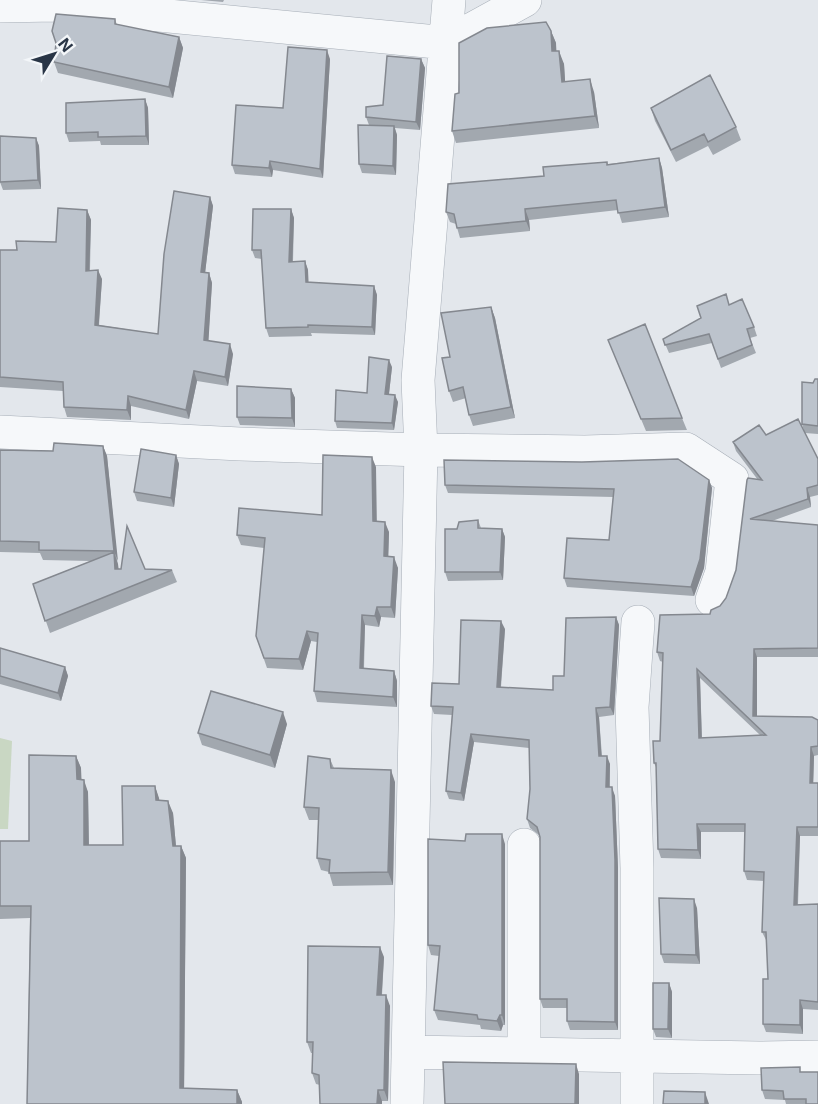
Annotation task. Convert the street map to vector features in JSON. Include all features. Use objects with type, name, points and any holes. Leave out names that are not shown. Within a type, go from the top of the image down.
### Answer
[{"type":"street","points":[[407,1104],[421,450],[418,380],[449,0]]},
{"type":"street","points":[[0,6],[57,3],[447,43],[525,0]]},
{"type":"street","points":[[0,432],[421,450],[585,452],[686,449],[732,479],[722,572],[712,600]]},
{"type":"street","points":[[637,1104],[637,868],[632,707],[638,622]]},
{"type":"street","points":[[524,845],[525,1053]]},
{"type":"street","points":[[408,1052],[759,1059],[818,1057]]},
{"type":"green space","points":[[0,738],[12,741],[8,829],[0,829]]},
{"type":"building","points":[[56,14],[115,19],[115,24],[179,37],[169,87],[54,62],[56,43],[52,31]]},
{"type":"building","points":[[546,22],[551,31],[552,51],[559,51],[562,82],[590,79],[595,116],[452,131],[455,94],[459,93],[459,43],[487,28]]},
{"type":"building","points":[[288,47],[327,50],[320,169],[270,161],[269,168],[232,165],[236,105],[283,108]]},
{"type":"building","points":[[387,56],[421,59],[416,122],[366,117],[366,107],[383,105]]},
{"type":"building","points":[[710,75],[736,127],[708,142],[704,134],[671,150],[651,108]]},
{"type":"building","points":[[145,99],[146,136],[98,137],[98,132],[66,133],[66,103]]},
{"type":"building","points":[[358,125],[394,126],[393,166],[359,164]]},
{"type":"building","points":[[0,136],[36,138],[38,180],[0,182]]},
{"type":"building","points":[[659,158],[665,207],[618,213],[616,200],[525,209],[526,221],[457,228],[454,214],[446,212],[448,184],[544,176],[543,167],[607,162],[607,165]]},
{"type":"building","points":[[174,191],[210,197],[201,272],[209,273],[204,340],[230,344],[225,377],[194,371],[186,410],[128,396],[127,410],[64,407],[63,382],[0,377],[0,250],[17,250],[16,241],[56,242],[58,208],[87,210],[86,271],[98,270],[95,325],[158,334],[164,254]]},
{"type":"building","points":[[253,209],[291,209],[289,262],[305,261],[306,282],[374,286],[372,327],[308,325],[308,327],[266,328],[261,250],[252,250]]},
{"type":"building","points":[[726,294],[729,305],[742,299],[754,327],[747,329],[752,345],[718,359],[709,334],[665,345],[663,339],[701,318],[697,306]]},
{"type":"building","points":[[491,307],[511,407],[469,415],[463,387],[449,391],[442,358],[450,357],[441,313]]},
{"type":"building","points":[[645,324],[682,418],[641,419],[608,340]]},
{"type":"building","points":[[369,357],[389,360],[385,394],[395,395],[392,423],[335,421],[336,390],[367,393]]},
{"type":"building","points":[[815,379],[818,379],[818,426],[802,424],[802,382],[813,383]]},
{"type":"building","points":[[237,386],[291,389],[292,418],[237,417]]},
{"type":"building","points":[[798,419],[818,459],[818,485],[807,488],[808,499],[750,519],[818,525],[818,648],[754,649],[753,716],[812,717],[818,720],[818,746],[811,747],[810,783],[818,783],[818,827],[797,827],[794,905],[818,904],[818,1002],[800,1000],[800,1025],[763,1024],[763,979],[768,979],[766,932],[762,932],[764,872],[744,871],[745,824],[697,824],[698,850],[658,849],[656,763],[654,763],[653,741],[660,741],[663,653],[657,652],[660,615],[710,614],[711,610],[720,606],[726,598],[736,570],[747,480],[748,478],[762,480],[733,442],[759,425],[766,435]],"holes":[[[697,669],[766,735],[699,738]]]},
{"type":"building","points":[[54,443],[103,446],[114,551],[39,550],[39,542],[0,541],[0,450],[53,451]]},
{"type":"building","points":[[141,449],[176,455],[171,498],[134,492]]},
{"type":"building","points":[[323,455],[372,457],[373,521],[385,522],[384,556],[394,557],[391,607],[377,607],[375,616],[362,615],[360,668],[394,671],[393,697],[314,691],[318,633],[307,631],[299,659],[264,658],[256,636],[265,538],[237,535],[239,508],[322,515]]},
{"type":"building","points":[[678,459],[709,480],[700,559],[691,587],[564,578],[567,538],[609,540],[614,489],[445,485],[444,460],[582,462]]},
{"type":"building","points":[[478,520],[478,528],[502,529],[500,572],[445,572],[445,529],[457,529],[459,522]]},
{"type":"building","points":[[127,526],[145,569],[172,570],[45,621],[33,584],[114,552],[115,569],[121,569]]},
{"type":"building","points":[[616,617],[610,707],[596,708],[599,756],[607,756],[606,787],[612,787],[615,860],[615,1022],[567,1021],[567,999],[540,999],[540,837],[537,827],[527,819],[530,789],[529,740],[471,734],[461,793],[446,791],[453,707],[431,706],[432,683],[459,684],[461,620],[501,621],[497,687],[553,690],[553,676],[564,676],[566,618]]},
{"type":"building","points":[[0,648],[65,667],[58,693],[0,676]]},
{"type":"building","points":[[211,691],[283,712],[270,755],[198,733]]},
{"type":"building","points":[[29,755],[76,756],[77,779],[84,780],[84,845],[123,845],[122,786],[155,786],[156,800],[168,801],[173,846],[181,846],[180,1088],[237,1090],[237,1104],[27,1104],[31,906],[0,906],[0,841],[29,841]]},
{"type":"building","points":[[308,756],[330,759],[331,768],[391,770],[388,872],[329,873],[330,860],[317,858],[319,808],[304,807]]},
{"type":"building","points":[[466,834],[502,834],[502,1015],[497,1021],[478,1019],[477,1015],[434,1010],[440,946],[428,945],[428,839],[465,841]]},
{"type":"building","points":[[659,898],[694,899],[696,955],[661,954]]},
{"type":"building","points":[[308,946],[380,947],[377,995],[386,995],[384,1090],[378,1090],[377,1104],[320,1104],[319,1075],[312,1073],[313,1042],[307,1042]]},
{"type":"building","points":[[653,983],[669,983],[668,1029],[653,1029]]},
{"type":"building","points":[[443,1062],[576,1064],[575,1104],[445,1104]]},
{"type":"building","points":[[800,1067],[800,1072],[818,1072],[818,1104],[806,1104],[806,1099],[784,1099],[783,1091],[762,1090],[761,1068]]},
{"type":"building","points":[[664,1091],[705,1092],[705,1104],[663,1104]]}]
